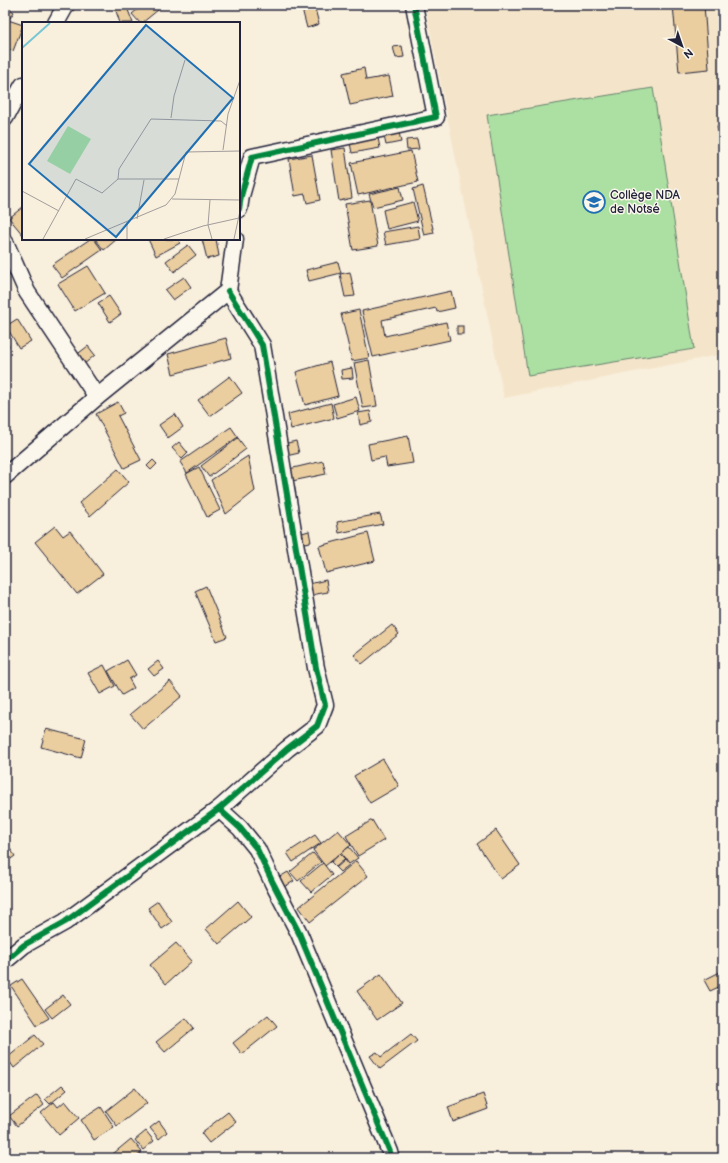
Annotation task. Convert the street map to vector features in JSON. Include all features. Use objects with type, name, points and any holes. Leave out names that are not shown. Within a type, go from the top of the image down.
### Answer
[{"type":"street","points":[[57,22],[66,5]]},
{"type":"street","points":[[240,202],[252,157],[436,116],[414,5]]},
{"type":"street","points":[[5,116],[22,87]]},
{"type":"street","points":[[5,961],[24,945],[65,922],[219,809],[287,749],[317,726],[325,705],[316,668],[262,345],[228,291],[235,240]]},
{"type":"street","points":[[5,242],[27,292],[97,397]]},
{"type":"street","points":[[5,476],[97,397],[228,291]]},
{"type":"street","points":[[219,809],[240,828],[257,849],[299,933],[390,1152]]},
{"type":"shaded area","name":"Collège NDA de Notsé","points":[[425,5],[714,5],[723,50],[723,354],[504,398]]},
{"type":"green space","points":[[653,88],[694,349],[528,376],[487,115]]},
{"type":"building","points":[[126,5],[133,22],[120,22],[115,8]]},
{"type":"building","points":[[143,5],[164,5],[143,22],[139,22],[132,14]]},
{"type":"building","points":[[301,5],[314,5],[319,24],[307,28]]},
{"type":"building","points":[[673,5],[704,5],[709,69],[679,72]]},
{"type":"building","points":[[5,6],[14,12],[10,18],[5,15]]},
{"type":"building","points":[[5,19],[22,25],[22,28],[13,51],[5,48]]},
{"type":"building","points":[[402,46],[404,57],[396,58],[393,47]]},
{"type":"building","points":[[364,68],[366,80],[389,76],[393,96],[350,105],[343,73]]},
{"type":"building","points":[[723,125],[723,148],[717,127]]},
{"type":"building","points":[[399,132],[401,142],[386,145],[384,136]]},
{"type":"building","points":[[378,138],[380,148],[352,153],[350,143]]},
{"type":"building","points":[[417,139],[419,149],[407,150],[406,140]]},
{"type":"building","points":[[345,148],[352,198],[339,201],[331,150]]},
{"type":"building","points":[[411,151],[418,182],[358,195],[351,163]]},
{"type":"building","points":[[312,155],[320,200],[307,203],[305,194],[295,196],[289,159]]},
{"type":"building","points":[[423,186],[434,233],[424,235],[413,189]]},
{"type":"building","points":[[400,187],[403,200],[373,207],[369,194]]},
{"type":"building","points":[[370,200],[378,246],[353,250],[345,204]]},
{"type":"building","points":[[413,202],[418,221],[387,229],[383,210]]},
{"type":"building","points":[[22,208],[22,234],[9,218]]},
{"type":"building","points":[[418,226],[420,239],[386,245],[383,232]]},
{"type":"building","points":[[89,240],[95,240],[102,250],[62,278],[52,265]]},
{"type":"building","points":[[96,240],[116,240],[104,250]]},
{"type":"building","points":[[148,240],[178,240],[180,243],[156,256]]},
{"type":"building","points":[[202,240],[216,240],[219,256],[207,259]]},
{"type":"building","points":[[188,245],[196,255],[174,272],[166,261]]},
{"type":"building","points":[[338,262],[341,273],[309,281],[306,270]]},
{"type":"building","points":[[88,266],[105,293],[75,311],[58,284]]},
{"type":"building","points":[[350,272],[355,296],[345,297],[340,274]]},
{"type":"building","points":[[184,277],[191,287],[173,300],[165,290]]},
{"type":"building","points":[[451,291],[455,308],[437,312],[436,308],[382,320],[385,336],[446,322],[450,340],[373,357],[362,311]]},
{"type":"building","points":[[109,296],[121,314],[110,322],[98,303]]},
{"type":"building","points":[[359,310],[369,358],[352,361],[341,314]]},
{"type":"building","points":[[17,319],[31,341],[19,348],[6,326]]},
{"type":"building","points":[[457,326],[463,326],[463,334],[457,334]]},
{"type":"building","points":[[226,338],[231,358],[173,374],[168,354]]},
{"type":"building","points":[[5,343],[9,345],[5,353]]},
{"type":"building","points":[[88,346],[95,355],[83,365],[75,356]]},
{"type":"building","points":[[369,360],[377,406],[363,408],[354,363]]},
{"type":"building","points":[[330,362],[338,396],[305,405],[296,372]]},
{"type":"building","points":[[352,368],[353,378],[342,379],[341,370]]},
{"type":"building","points":[[230,376],[242,393],[210,416],[198,400]]},
{"type":"building","points":[[356,397],[360,411],[337,418],[333,404]]},
{"type":"building","points":[[118,402],[124,413],[118,416],[141,460],[124,468],[96,414]]},
{"type":"building","points":[[331,403],[334,418],[291,429],[288,414]]},
{"type":"building","points":[[370,411],[372,422],[360,425],[358,413]]},
{"type":"building","points":[[175,414],[183,427],[168,438],[159,425]]},
{"type":"building","points":[[231,427],[238,437],[187,473],[180,462]]},
{"type":"building","points":[[408,436],[413,463],[387,467],[385,457],[371,460],[368,444]]},
{"type":"building","points":[[238,438],[246,449],[209,477],[201,466]]},
{"type":"building","points":[[296,441],[299,453],[282,457],[279,445]]},
{"type":"building","points":[[179,442],[188,453],[182,459],[172,448]]},
{"type":"building","points":[[248,456],[255,491],[226,514],[211,480]]},
{"type":"building","points":[[153,460],[157,464],[151,470],[147,466]]},
{"type":"building","points":[[323,461],[326,474],[292,481],[289,469]]},
{"type":"building","points":[[199,467],[220,510],[207,517],[186,474]]},
{"type":"building","points":[[118,469],[129,482],[90,516],[79,503]]},
{"type":"building","points":[[380,514],[383,524],[339,533],[337,522]]},
{"type":"building","points":[[55,526],[63,536],[70,531],[103,574],[77,594],[35,542]]},
{"type":"building","points":[[309,531],[311,542],[304,543],[302,533]]},
{"type":"building","points":[[368,533],[375,561],[326,573],[319,546]]},
{"type":"building","points":[[326,580],[328,592],[311,595],[309,584]]},
{"type":"building","points":[[206,586],[227,637],[216,641],[195,591]]},
{"type":"building","points":[[392,625],[399,634],[362,664],[354,655]]},
{"type":"building","points":[[127,660],[136,675],[129,679],[134,688],[122,695],[108,671]]},
{"type":"building","points":[[158,661],[164,669],[154,676],[148,669]]},
{"type":"building","points":[[104,665],[115,686],[100,694],[88,673]]},
{"type":"building","points":[[170,681],[182,696],[143,729],[130,714]]},
{"type":"building","points":[[46,729],[86,739],[81,758],[41,747]]},
{"type":"building","points":[[383,759],[399,786],[370,803],[354,776]]},
{"type":"building","points":[[372,820],[384,840],[358,856],[346,836]]},
{"type":"building","points":[[338,830],[351,845],[325,866],[313,850]]},
{"type":"building","points":[[496,830],[520,865],[501,879],[477,844]]},
{"type":"building","points":[[315,835],[321,843],[293,862],[287,853]]},
{"type":"building","points":[[5,841],[15,856],[5,863]]},
{"type":"building","points":[[349,847],[358,858],[349,864],[341,853]]},
{"type":"building","points":[[313,853],[321,862],[298,881],[290,872]]},
{"type":"building","points":[[340,854],[345,859],[336,867],[331,862]]},
{"type":"building","points":[[345,860],[349,865],[340,872],[336,868]]},
{"type":"building","points":[[356,861],[368,876],[310,922],[299,907]]},
{"type":"building","points":[[323,863],[332,875],[311,892],[301,881]]},
{"type":"building","points":[[288,872],[294,881],[279,890],[273,881]]},
{"type":"building","points":[[158,901],[172,922],[162,929],[148,908]]},
{"type":"building","points":[[238,901],[251,917],[219,944],[206,929]]},
{"type":"building","points":[[176,943],[192,961],[166,984],[150,965]]},
{"type":"building","points":[[720,972],[723,978],[723,985],[710,991],[704,980]]},
{"type":"building","points":[[381,974],[402,1003],[377,1020],[357,991]]},
{"type":"building","points":[[22,979],[49,1018],[37,1025],[11,986]]},
{"type":"building","points":[[63,995],[70,1004],[52,1018],[45,1009]]},
{"type":"building","points":[[268,1015],[277,1026],[242,1054],[233,1043]]},
{"type":"building","points":[[186,1018],[194,1028],[165,1052],[156,1042]]},
{"type":"building","points":[[411,1034],[417,1041],[380,1069],[370,1056],[377,1052],[381,1057]]},
{"type":"building","points":[[35,1035],[43,1044],[14,1068],[7,1058]]},
{"type":"building","points":[[62,1085],[67,1090],[50,1104],[45,1099]]},
{"type":"building","points":[[135,1088],[147,1103],[117,1126],[106,1111]]},
{"type":"building","points":[[483,1094],[488,1109],[453,1122],[448,1107]]},
{"type":"building","points":[[37,1095],[44,1105],[17,1126],[9,1116]]},
{"type":"building","points":[[65,1101],[79,1118],[59,1135],[41,1113],[54,1102],[58,1107]]},
{"type":"building","points":[[101,1107],[114,1127],[94,1140],[81,1120]]},
{"type":"building","points":[[228,1112],[236,1122],[209,1143],[201,1133]]},
{"type":"building","points":[[159,1121],[167,1132],[159,1139],[150,1128]]},
{"type":"building","points":[[146,1131],[154,1141],[143,1150],[135,1140]]},
{"type":"building","points":[[131,1139],[142,1152],[135,1158],[108,1158]]},
{"type":"cycle path","points":[[240,202],[252,157],[436,117],[414,5]]},
{"type":"cycle path","points":[[5,961],[24,945],[65,922],[219,809],[287,749],[317,726],[325,705],[316,668],[262,345],[228,291]]},
{"type":"cycle path","points":[[219,809],[240,828],[257,849],[299,933],[390,1152]]},
{"type":"place","name":"Collège NDA de Notsé","points":[[594,202]]}]
